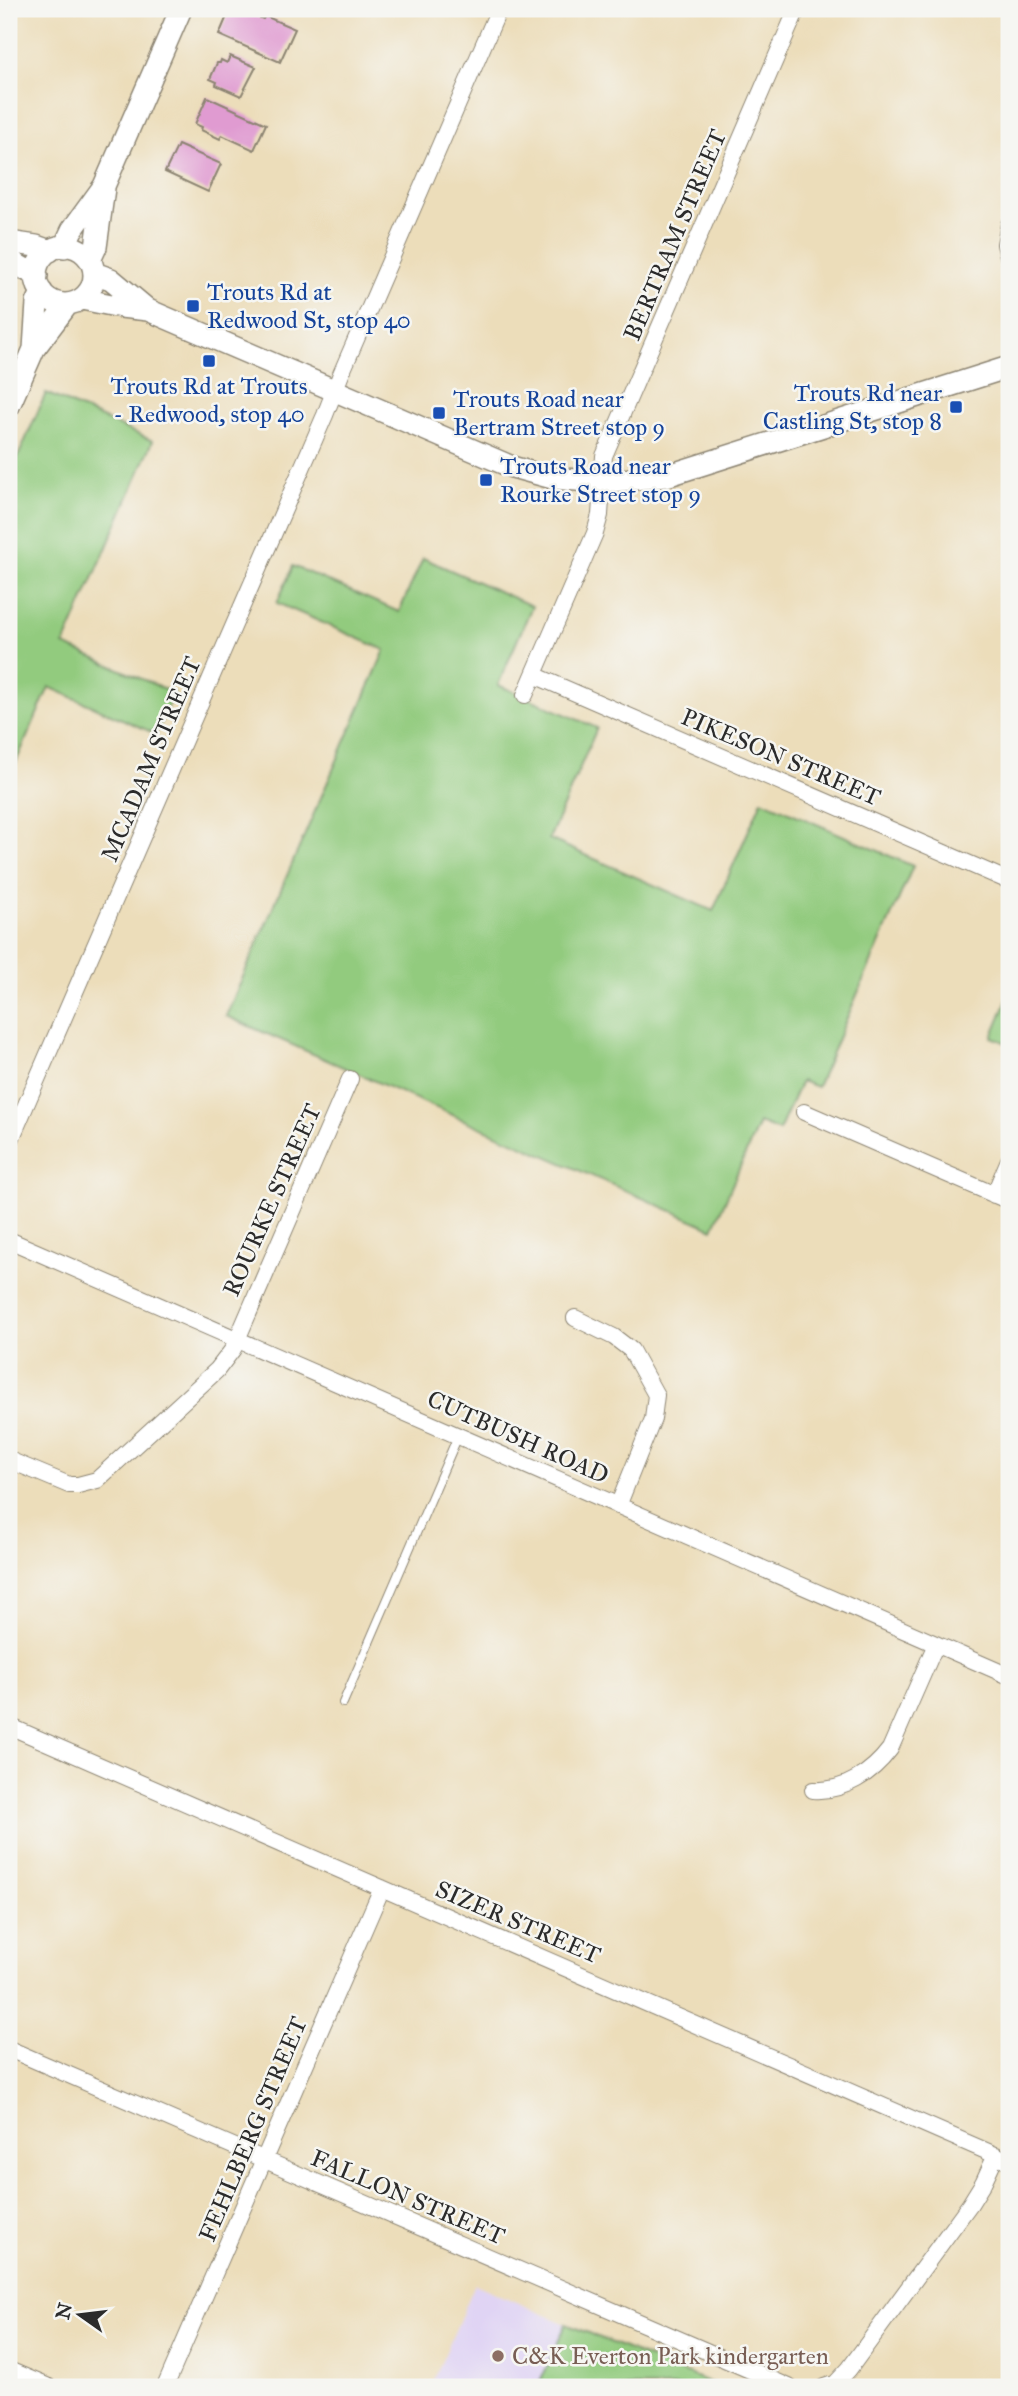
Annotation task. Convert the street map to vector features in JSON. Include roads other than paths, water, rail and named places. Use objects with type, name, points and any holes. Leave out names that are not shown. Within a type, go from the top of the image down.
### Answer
[{"type":"street","points":[[34,349],[43,258],[57,249],[104,186],[181,9]]},
{"type":"street","name":"MCADAM STREET","points":[[9,1144],[499,9]]},
{"type":"street","name":"BERTRAM STREET","points":[[601,482],[607,449],[797,9]]},
{"type":"street","points":[[9,406],[34,349],[75,301],[89,291],[104,186]]},
{"type":"street","points":[[1009,225],[1005,244],[1009,260]]},
{"type":"street","points":[[9,242],[79,250],[92,266],[148,310],[512,467],[552,478],[601,482],[666,476],[1009,367]]},
{"type":"street","points":[[9,260],[58,303],[75,301],[148,310]]},
{"type":"street","points":[[526,695],[595,533],[600,515],[601,482]]},
{"type":"street","name":"PIKESON STREET","points":[[534,675],[1009,881]]},
{"type":"street","name":"ROURKE STREET","points":[[9,1460],[69,1485],[97,1480],[205,1383],[225,1361],[350,1079]]},
{"type":"street","points":[[804,1112],[1002,1198],[1009,1160]]},
{"type":"street","name":"CUTBUSH ROAD","points":[[9,1240],[1009,1676]]},
{"type":"street","points":[[575,1318],[614,1337],[631,1350],[656,1395],[653,1419],[618,1506]]},
{"type":"street","points":[[813,1790],[844,1787],[883,1758],[897,1735],[936,1644]]},
{"type":"street","name":"SIZER STREET","points":[[9,1726],[1002,2158]]},
{"type":"street","name":"FEHLBERG STREET","points":[[165,2387],[382,1888]]},
{"type":"street","name":"FALLON STREET","points":[[9,2049],[789,2387]]},
{"type":"street","points":[[824,2387],[836,2383],[849,2370],[1002,2158]]},
{"type":"street","points":[[9,2370],[49,2387]]},
{"type":"lane","points":[[343,1703],[458,1436]]},
{"type":"place","name":"Trouts Rd at Redwood St, stop 40","points":[[193,306]]},
{"type":"place","name":"Trouts Rd at Trouts - Redwood, stop 40","points":[[209,361]]},
{"type":"place","name":"Trouts Rd near Castling St, stop 8","points":[[956,407]]},
{"type":"place","name":"Trouts Road near Bertram Street stop 9","points":[[439,413]]},
{"type":"place","name":"Trouts Road near Rourke Street stop 9","points":[[486,480]]},
{"type":"place","name":"C&K Everton Park kindergarten","points":[[498,2356]]}]
